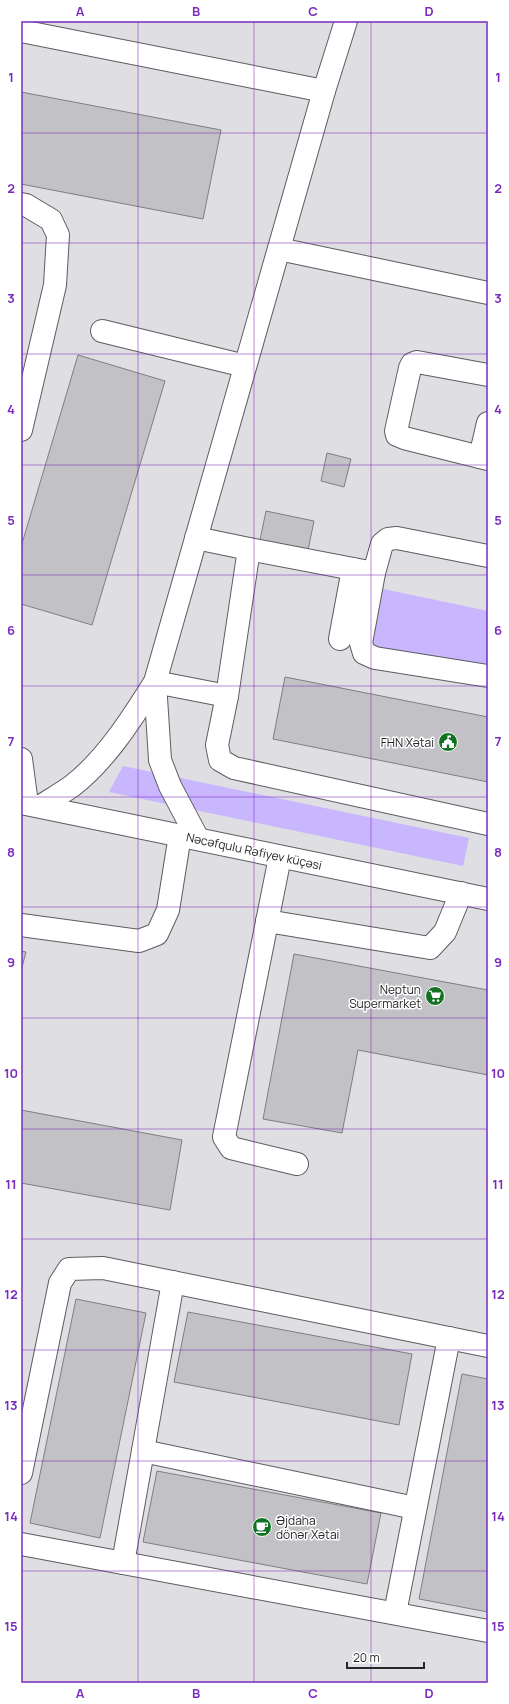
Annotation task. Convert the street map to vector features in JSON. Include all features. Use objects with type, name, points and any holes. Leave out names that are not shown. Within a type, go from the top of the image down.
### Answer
[{"type":"street","points":[[21,759],[30,804],[73,785],[94,765],[116,739],[155,682],[324,91],[346,21]]},
{"type":"street","points":[[21,31],[324,91]]},
{"type":"street","points":[[21,204],[26,205],[51,220],[58,235],[55,285],[21,430]]},
{"type":"street","points":[[279,249],[488,293]]},
{"type":"street","points":[[102,331],[245,366]]},
{"type":"street","points":[[488,375],[417,362],[412,364],[396,431],[397,435],[404,438],[484,458],[488,423]]},
{"type":"street","points":[[196,538],[374,573]]},
{"type":"street","points":[[488,556],[397,538],[388,539],[382,544],[374,573],[361,643],[364,653],[375,658],[488,676]]},
{"type":"street","points":[[249,549],[227,696],[217,745],[220,760],[234,768],[488,824]]},
{"type":"street","points":[[340,639],[353,569]]},
{"type":"street","points":[[155,682],[227,696]]},
{"type":"street","points":[[21,926],[139,941],[157,934],[168,910],[189,837],[160,760],[155,682]]},
{"type":"street","name":"Nəcəfqulu Rəfiyev küçəsi","points":[[30,804],[488,899]]},
{"type":"street","points":[[280,856],[224,1137],[231,1148],[297,1164]]},
{"type":"street","points":[[267,921],[430,948],[445,932],[461,893]]},
{"type":"street","points":[[21,1473],[60,1283],[69,1269],[103,1268],[488,1346]]},
{"type":"street","points":[[123,1563],[173,1282]]},
{"type":"street","points":[[395,1613],[449,1338]]},
{"type":"street","points":[[143,1451],[415,1508]]},
{"type":"street","points":[[21,1544],[488,1631]]},
{"type":"shaded area","points":[[374,587],[488,611],[488,683],[360,655]]},
{"type":"shaded area","points":[[123,766],[469,838],[463,866],[109,792]]},
{"type":"building","points":[[21,92],[221,130],[203,219],[21,184]]},
{"type":"building","points":[[78,355],[165,381],[92,625],[21,604],[21,547]]},
{"type":"building","points":[[327,453],[351,459],[344,487],[321,481]]},
{"type":"building","points":[[266,511],[314,521],[307,555],[259,545]]},
{"type":"building","points":[[285,677],[488,717],[488,782],[273,739]]},
{"type":"building","points":[[21,951],[26,952],[21,971]]},
{"type":"building","points":[[294,954],[488,990],[488,1075],[358,1050],[342,1133],[263,1119]]},
{"type":"building","points":[[21,1110],[182,1140],[170,1210],[21,1183]]},
{"type":"building","points":[[76,1299],[146,1313],[100,1538],[30,1523]]},
{"type":"building","points":[[188,1312],[412,1354],[399,1425],[174,1382]]},
{"type":"building","points":[[462,1374],[488,1379],[488,1612],[419,1599]]},
{"type":"building","name":"Əjdaha dönər Xətai","points":[[157,1471],[381,1513],[367,1584],[143,1542]]},
{"type":"place","name":"FHN Xətai","points":[[448,742]]},
{"type":"place","name":"Neptun Supermarket","points":[[435,996]]},
{"type":"place","name":"Əjdaha dönər Xətai","points":[[262,1527]]}]
